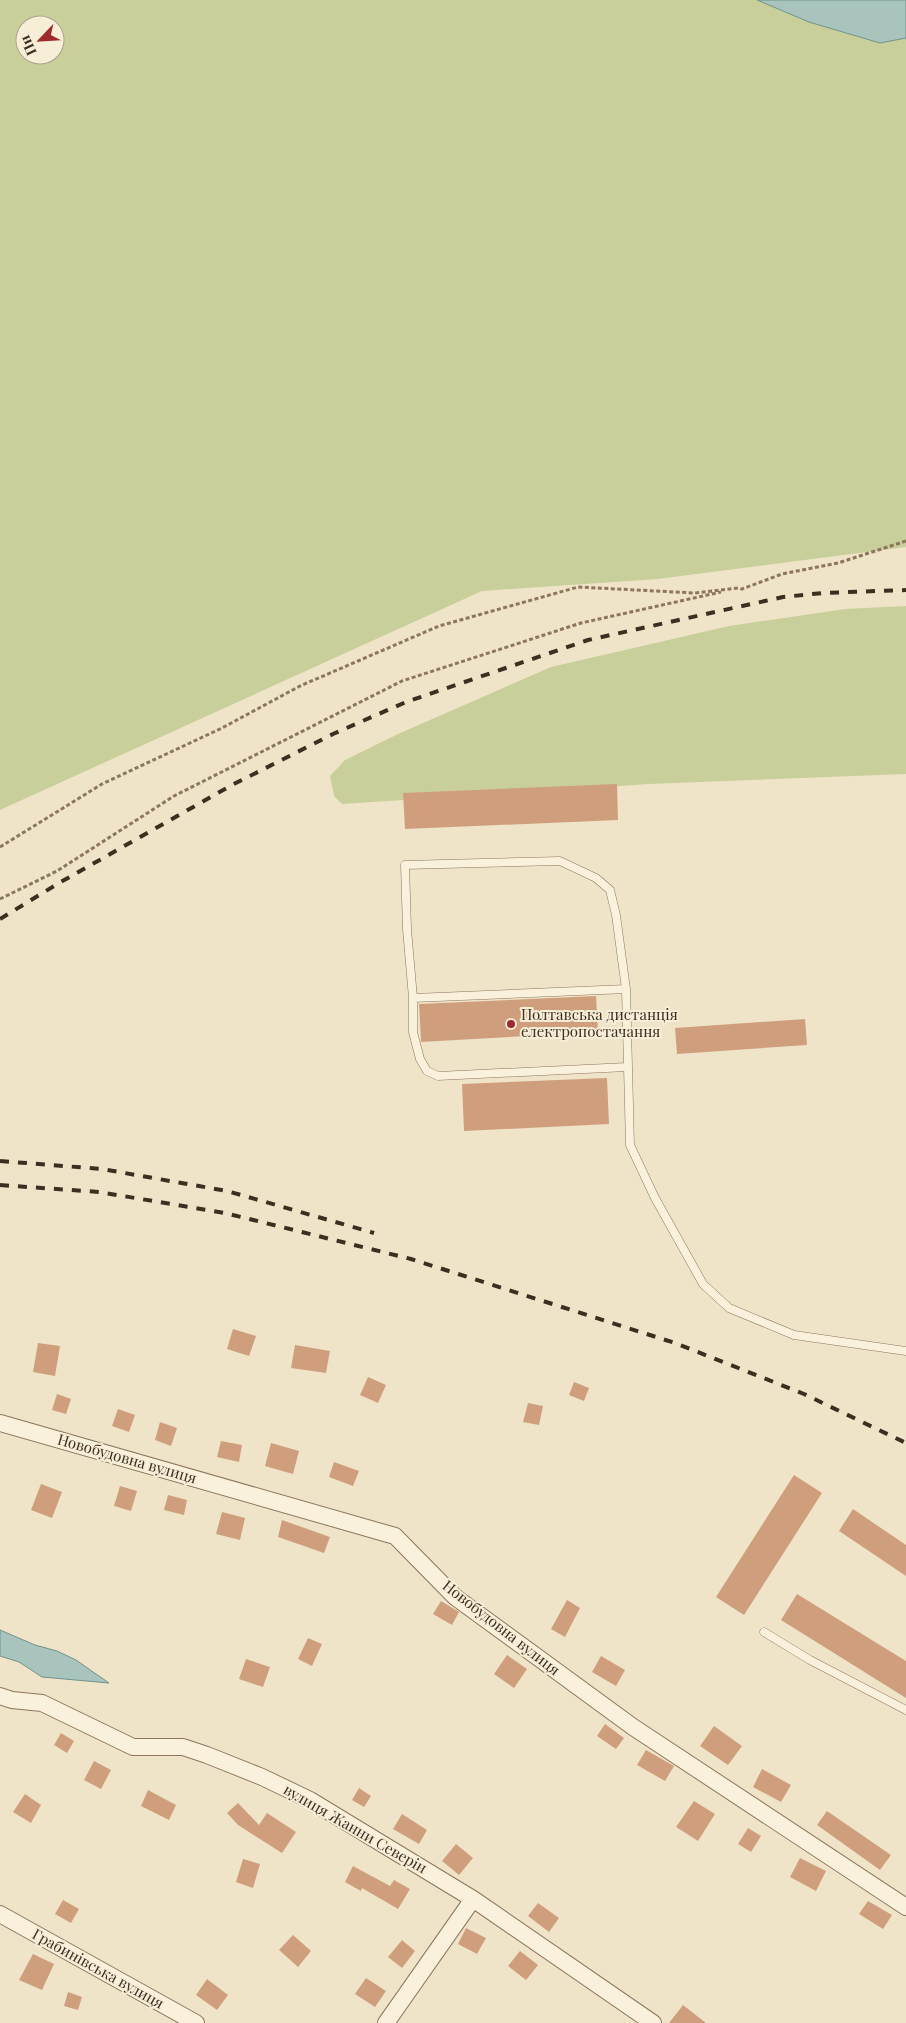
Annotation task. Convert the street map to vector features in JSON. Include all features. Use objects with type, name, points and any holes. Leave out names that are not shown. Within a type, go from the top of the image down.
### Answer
[{"type":"street","name":"Новобудовна вулиця","points":[[0,1423],[395,1536],[455,1597],[632,1726],[906,1907]]},
{"type":"street","name":"вулиця Жанни Северін","points":[[0,1696],[12,1700],[42,1703],[133,1747],[183,1747],[262,1777],[310,1800],[473,1899],[653,2023]]},
{"type":"street","points":[[386,2023],[473,1899]]},
{"type":"street","name":"Грабинівська вулиця","points":[[0,1914],[196,2023]]},
{"type":"lane","points":[[627,1067],[438,1076],[427,1071],[420,1059],[413,1032],[413,998],[407,929],[405,865],[560,861],[596,878],[610,890],[616,915],[626,989],[630,1145],[655,1198],[703,1284],[729,1308],[794,1335],[906,1351]]},
{"type":"lane","points":[[413,998],[626,989]]},
{"type":"lane","points":[[764,1632],[810,1660],[906,1710]]},
{"type":"path","points":[[0,846],[102,784],[222,728],[300,686],[439,626],[578,587],[696,593],[747,588],[782,574],[838,563],[906,541]]},
{"type":"path","points":[[0,899],[57,871],[113,837],[174,796],[402,681],[581,623],[738,588]]},
{"type":"green space","points":[[0,0],[760,0],[809,22],[880,43],[906,38],[906,547],[658,579],[482,591],[0,810]]},
{"type":"green space","points":[[906,606],[906,774],[649,784],[342,804],[334,796],[330,776],[345,760],[398,734],[551,667],[729,626],[845,609]]},
{"type":"water","points":[[757,0],[906,0],[906,38],[880,43],[809,22]]},
{"type":"water","points":[[0,1630],[76,1660],[109,1683],[42,1677],[19,1662],[0,1656]]},
{"type":"building","points":[[617,784],[618,820],[405,829],[403,793]]},
{"type":"building","points":[[596,996],[598,1032],[421,1042],[419,1004]]},
{"type":"building","points":[[805,1019],[807,1045],[677,1054],[675,1028]]},
{"type":"building","points":[[607,1078],[609,1124],[464,1131],[462,1084]]},
{"type":"building","points":[[233,1329],[256,1336],[249,1356],[227,1349]]},
{"type":"building","points":[[38,1343],[60,1346],[55,1376],[33,1372]]},
{"type":"building","points":[[295,1345],[330,1351],[326,1373],[291,1368]]},
{"type":"building","points":[[368,1377],[386,1385],[378,1403],[360,1395]]},
{"type":"building","points":[[574,1382],[589,1388],[584,1401],[569,1395]]},
{"type":"building","points":[[57,1394],[71,1399],[66,1414],[52,1410]]},
{"type":"building","points":[[528,1403],[543,1406],[539,1425],[523,1422]]},
{"type":"building","points":[[118,1409],[135,1415],[129,1432],[112,1426]]},
{"type":"building","points":[[160,1422],[177,1428],[171,1446],[155,1440]]},
{"type":"building","points":[[221,1441],[242,1445],[239,1462],[217,1457]]},
{"type":"building","points":[[271,1443],[299,1451],[293,1474],[265,1466]]},
{"type":"building","points":[[334,1462],[359,1471],[353,1486],[329,1477]]},
{"type":"building","points":[[794,1475],[822,1493],[744,1615],[716,1597]]},
{"type":"building","points":[[41,1484],[62,1492],[52,1518],[31,1510]]},
{"type":"building","points":[[120,1486],[137,1491],[131,1511],[114,1506]]},
{"type":"building","points":[[168,1495],[187,1500],[184,1515],[164,1510]]},
{"type":"building","points":[[853,1509],[906,1545],[906,1576],[839,1531]]},
{"type":"building","points":[[222,1512],[245,1518],[240,1540],[216,1534]]},
{"type":"building","points":[[282,1520],[330,1537],[324,1553],[278,1537]]},
{"type":"building","points":[[797,1594],[906,1661],[906,1698],[781,1620]]},
{"type":"building","points":[[567,1600],[580,1608],[565,1637],[551,1629]]},
{"type":"building","points":[[441,1601],[459,1612],[452,1625],[433,1614]]},
{"type":"building","points":[[308,1638],[322,1644],[312,1666],[298,1659]]},
{"type":"building","points":[[507,1655],[527,1669],[514,1688],[494,1674]]},
{"type":"building","points":[[601,1656],[625,1670],[616,1686],[592,1672]]},
{"type":"building","points":[[246,1659],[270,1667],[263,1687],[239,1679]]},
{"type":"building","points":[[605,1724],[624,1738],[616,1749],[597,1736]]},
{"type":"building","points":[[714,1726],[742,1746],[728,1765],[700,1746]]},
{"type":"building","points":[[61,1733],[74,1741],[67,1753],[54,1745]]},
{"type":"building","points":[[646,1750],[674,1766],[665,1781],[637,1765]]},
{"type":"building","points":[[94,1761],[111,1770],[101,1789],[84,1780]]},
{"type":"building","points":[[762,1769],[791,1785],[781,1802],[753,1787]]},
{"type":"building","points":[[359,1788],[371,1796],[364,1807],[352,1800]]},
{"type":"building","points":[[148,1790],[176,1805],[169,1820],[141,1806]]},
{"type":"building","points":[[25,1794],[41,1805],[31,1823],[13,1812]]},
{"type":"building","points":[[694,1801],[715,1814],[698,1841],[676,1827]]},
{"type":"building","points":[[238,1803],[259,1825],[267,1813],[296,1832],[282,1853],[238,1825],[227,1813]]},
{"type":"building","points":[[827,1811],[891,1855],[880,1870],[817,1825]]},
{"type":"building","points":[[402,1814],[427,1830],[419,1844],[393,1829]]},
{"type":"building","points":[[748,1828],[761,1836],[751,1852],[738,1844]]},
{"type":"building","points":[[456,1844],[473,1858],[459,1875],[442,1861]]},
{"type":"building","points":[[800,1858],[826,1871],[816,1891],[790,1877]]},
{"type":"building","points":[[243,1859],[260,1864],[253,1888],[236,1882]]},
{"type":"building","points":[[353,1866],[390,1886],[394,1880],[410,1889],[398,1909],[362,1888],[361,1891],[345,1882]]},
{"type":"building","points":[[63,1900],[79,1909],[71,1923],[55,1914]]},
{"type":"building","points":[[868,1901],[892,1915],[883,1929],[859,1914]]},
{"type":"building","points":[[538,1903],[559,1918],[549,1932],[528,1916]]},
{"type":"building","points":[[466,1928],[486,1938],[477,1954],[458,1944]]},
{"type":"building","points":[[293,1935],[311,1951],[298,1967],[279,1950]]},
{"type":"building","points":[[402,1940],[415,1951],[402,1968],[388,1957]]},
{"type":"building","points":[[520,1951],[538,1965],[526,1980],[508,1966]]},
{"type":"building","points":[[33,1954],[54,1964],[42,1990],[19,1980]]},
{"type":"building","points":[[366,1978],[386,1991],[375,2007],[355,1994]]},
{"type":"building","points":[[207,1979],[228,1995],[217,2010],[196,1995]]},
{"type":"building","points":[[68,1992],[82,1997],[78,2010],[64,2006]]},
{"type":"building","points":[[683,2005],[706,2023],[669,2023]]},
{"type":"railway","points":[[0,919],[59,883],[232,785],[333,734],[406,702],[588,640],[783,597],[823,593],[906,590]]},
{"type":"railway","points":[[0,1161],[102,1169],[227,1191],[374,1233]]},
{"type":"railway","points":[[0,1185],[99,1192],[225,1213],[411,1259],[675,1343],[804,1394],[906,1443]]},
{"type":"place","name":"Полтавська дистанція електропостачання","points":[[511,1024]]}]
